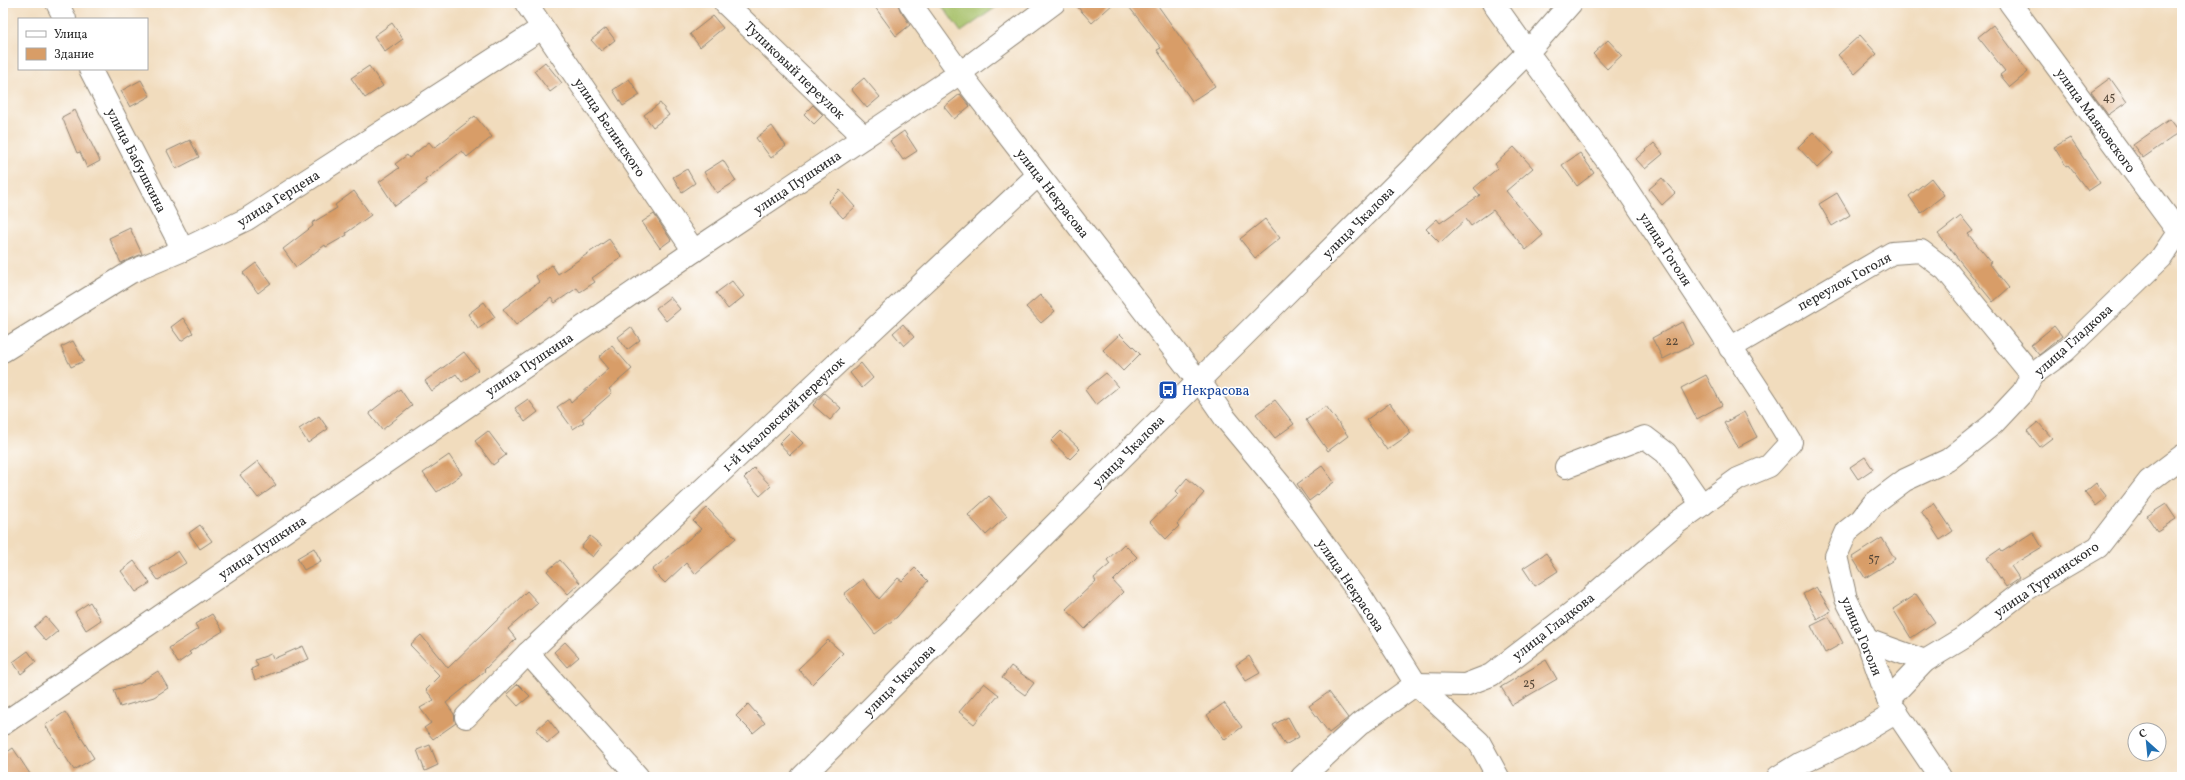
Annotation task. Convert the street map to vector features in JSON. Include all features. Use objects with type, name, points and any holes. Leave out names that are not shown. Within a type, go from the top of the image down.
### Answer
[{"type":"street","points":[[57,3],[64,18]]},
{"type":"street","name":"улица Белинского","points":[[526,3],[694,251]]},
{"type":"street","name":"Тупиковый переулок","points":[[725,3],[864,137]]},
{"type":"street","name":"улица Некрасова","points":[[910,3],[960,73],[973,87],[1038,175],[1115,270],[1202,385],[1225,418],[1283,488],[1350,581],[1416,684],[1479,742],[1498,777]]},
{"type":"street","name":"улица Пушкина","points":[[3,724],[694,251],[960,73],[1054,3]]},
{"type":"street","name":"улица Гоголя","points":[[1493,3],[1616,173],[1768,404],[1791,442]]},
{"type":"street","name":"улица Чкалова","points":[[1531,56],[1571,3]]},
{"type":"street","name":"улица Чкалова","points":[[816,777],[1202,385],[1585,3]]},
{"type":"street","name":"улица Маяковского","points":[[2010,3],[2181,232]]},
{"type":"street","name":"улица Герцена","points":[[3,351],[131,272],[183,250],[248,219],[542,28]]},
{"type":"street","name":"улица Бабушкина","points":[[91,70],[183,250]]},
{"type":"street","name":"1-й Чкаловский переулок","points":[[466,716],[528,653],[1038,175]]},
{"type":"street","name":"улица Гладкова","points":[[1836,556],[1847,531],[1861,520],[1873,504],[1905,480],[1948,460],[1993,424],[2022,392],[2032,375],[2065,351],[2131,288],[2160,258],[2181,232]]},
{"type":"street","name":"переулок Гоголя","points":[[1730,348],[1892,253],[1921,251],[1946,270],[2032,375]]},
{"type":"street","name":"улица Чкалова","points":[[802,777],[1202,385]]},
{"type":"street","points":[[1566,466],[1645,437],[1666,453],[1702,505]]},
{"type":"street","name":"улица Гладкова","points":[[1416,684],[1465,685],[1491,675],[1582,605],[1678,522],[1738,479],[1770,466],[1791,442]]},
{"type":"street","name":"улица Турчинского","points":[[1893,706],[1925,661],[1963,638],[2026,589],[2098,547],[2149,481],[2182,456]]},
{"type":"street","name":"улица Гоголя","points":[[1836,556],[1846,599],[1867,640],[1893,706],[1940,777]]},
{"type":"street","points":[[1867,640],[1925,661]]},
{"type":"street","points":[[528,653],[638,777]]},
{"type":"street","points":[[1302,777],[1360,724],[1416,684]]},
{"type":"street","points":[[1778,777],[1801,763],[1846,742],[1893,706]]},
{"type":"green space","points":[[940,3],[1002,3],[961,32]]},
{"type":"building","points":[[872,3],[898,3],[900,10],[910,25],[896,36]]},
{"type":"building","points":[[1074,3],[1114,3],[1092,23]]},
{"type":"building","points":[[1126,3],[1156,3],[1215,86],[1192,101],[1157,50],[1161,48]]},
{"type":"building","points":[[713,16],[723,28],[700,47],[690,34]]},
{"type":"building","points":[[392,23],[403,39],[385,52],[374,36]]},
{"type":"building","points":[[1993,25],[2028,72],[2010,87],[2000,75],[2005,71],[1978,37]]},
{"type":"building","points":[[606,28],[615,40],[601,51],[591,40]]},
{"type":"building","points":[[1860,35],[1877,54],[1855,74],[1838,55]]},
{"type":"building","points":[[1608,40],[1622,55],[1607,69],[1593,54]]},
{"type":"building","points":[[545,62],[562,83],[550,92],[534,71]]},
{"type":"building","points":[[369,66],[383,86],[365,98],[351,78]]},
{"type":"building","points":[[864,78],[880,97],[867,108],[851,89]]},
{"type":"building","points":[[2110,78],[2127,102],[2108,115],[2091,92]]},
{"type":"building","points":[[629,79],[640,95],[623,106],[613,90]]},
{"type":"building","points":[[141,80],[150,96],[130,107],[121,91]]},
{"type":"building","points":[[960,94],[970,106],[954,119],[944,107]]},
{"type":"building","points":[[660,103],[669,115],[653,127],[644,115]]},
{"type":"building","points":[[813,105],[823,115],[814,124],[804,114]]},
{"type":"building","points":[[75,110],[100,161],[87,168],[80,152],[77,153],[62,117]]},
{"type":"building","points":[[475,116],[492,137],[467,157],[462,151],[425,180],[427,183],[395,206],[379,182],[399,168],[395,164],[407,155],[409,158],[429,142],[434,148]]},
{"type":"building","points":[[2170,119],[2180,132],[2143,158],[2133,145]]},
{"type":"building","points":[[772,126],[786,146],[771,158],[756,138]]},
{"type":"building","points":[[904,131],[917,151],[903,160],[890,141]]},
{"type":"building","points":[[1813,132],[1833,153],[1817,168],[1798,147]]},
{"type":"building","points":[[2070,138],[2100,183],[2088,191],[2068,165],[2066,166],[2054,147]]},
{"type":"building","points":[[190,140],[199,157],[176,169],[167,151]]},
{"type":"building","points":[[1654,143],[1663,154],[1645,169],[1636,159]]},
{"type":"building","points":[[1514,147],[1533,168],[1506,191],[1543,235],[1526,250],[1493,210],[1471,226],[1466,219],[1440,243],[1426,229],[1437,219],[1440,223],[1480,195],[1474,188],[1498,168],[1495,164]]},
{"type":"building","points":[[1580,153],[1594,173],[1577,186],[1562,165]]},
{"type":"building","points":[[723,160],[736,181],[717,193],[704,172]]},
{"type":"building","points":[[687,169],[695,183],[682,192],[673,177]]},
{"type":"building","points":[[1662,178],[1675,193],[1662,205],[1649,189]]},
{"type":"building","points":[[1931,178],[1944,195],[1921,213],[1909,196]]},
{"type":"building","points":[[840,190],[855,207],[843,218],[828,202]]},
{"type":"building","points":[[354,191],[371,215],[346,233],[347,235],[326,247],[325,245],[296,267],[283,249],[313,226],[312,223],[337,208],[335,205]]},
{"type":"building","points":[[1837,193],[1850,215],[1832,226],[1819,204]]},
{"type":"building","points":[[654,214],[671,240],[660,248],[642,222]]},
{"type":"building","points":[[1961,216],[1973,231],[1968,234],[1991,262],[1989,263],[2009,288],[1993,302],[1938,234]]},
{"type":"building","points":[[1265,219],[1280,238],[1255,258],[1240,239]]},
{"type":"building","points":[[130,228],[142,254],[121,263],[109,238]]},
{"type":"building","points":[[609,239],[622,257],[592,278],[595,282],[580,292],[577,288],[555,303],[551,298],[516,325],[503,309],[539,282],[536,276],[552,265],[558,274]]},
{"type":"building","points":[[256,263],[271,283],[258,293],[243,273]]},
{"type":"building","points":[[732,281],[744,296],[728,309],[716,293]]},
{"type":"building","points":[[1040,295],[1055,311],[1041,323],[1026,307]]},
{"type":"building","points":[[670,297],[680,309],[666,321],[656,308]]},
{"type":"building","points":[[484,302],[495,317],[478,329],[468,314]]},
{"type":"building","points":[[183,318],[193,333],[181,341],[171,327]]},
{"type":"building","points":[[1682,322],[1693,344],[1663,359],[1652,338]]},
{"type":"building","points":[[903,324],[914,337],[904,346],[893,333]]},
{"type":"building","points":[[2054,326],[2062,336],[2039,355],[2031,345]]},
{"type":"building","points":[[631,327],[640,340],[627,350],[618,337]]},
{"type":"building","points":[[1120,334],[1140,354],[1123,371],[1103,350]]},
{"type":"building","points":[[73,341],[84,361],[71,367],[61,347]]},
{"type":"building","points":[[612,346],[632,369],[609,389],[612,393],[582,419],[584,422],[573,429],[557,407],[569,399],[571,403],[609,369],[599,357]]},
{"type":"building","points":[[464,352],[478,370],[462,382],[456,374],[432,391],[425,381]]},
{"type":"building","points":[[861,363],[873,378],[862,388],[850,373]]},
{"type":"building","points":[[1106,373],[1118,387],[1096,405],[1085,390]]},
{"type":"building","points":[[1706,375],[1722,405],[1697,419],[1681,388]]},
{"type":"building","points":[[400,389],[412,406],[382,430],[369,413]]},
{"type":"building","points":[[824,393],[841,408],[830,420],[813,405]]},
{"type":"building","points":[[528,399],[538,412],[525,422],[515,408]]},
{"type":"building","points":[[1275,400],[1294,424],[1275,438],[1256,414]]},
{"type":"building","points":[[1390,403],[1411,433],[1387,450],[1366,420]]},
{"type":"building","points":[[1326,406],[1348,436],[1328,451],[1306,420]]},
{"type":"building","points":[[1744,412],[1757,437],[1738,447],[1724,423]]},
{"type":"building","points":[[319,416],[328,429],[308,443],[299,429]]},
{"type":"building","points":[[2038,422],[2052,438],[2040,447],[2027,431]]},
{"type":"building","points":[[488,431],[506,455],[493,465],[475,441]]},
{"type":"building","points":[[791,431],[803,443],[790,455],[779,443]]},
{"type":"building","points":[[1061,431],[1080,449],[1070,459],[1051,441]]},
{"type":"building","points":[[449,455],[462,474],[437,492],[423,473]]},
{"type":"building","points":[[1865,457],[1873,469],[1858,479],[1850,467]]},
{"type":"building","points":[[258,461],[276,485],[258,498],[240,475]]},
{"type":"building","points":[[1322,466],[1334,482],[1309,501],[1297,484]]},
{"type":"building","points":[[754,468],[771,486],[760,496],[744,478]]},
{"type":"building","points":[[1187,478],[1204,493],[1177,524],[1179,526],[1166,539],[1150,522],[1179,494],[1176,491]]},
{"type":"building","points":[[2096,483],[2107,497],[2096,506],[2085,492]]},
{"type":"building","points":[[989,496],[1007,516],[986,535],[968,515]]},
{"type":"building","points":[[1934,503],[1953,531],[1940,540],[1921,511]]},
{"type":"building","points":[[2166,504],[2176,519],[2157,531],[2147,516]]},
{"type":"building","points":[[707,508],[736,538],[695,574],[686,563],[665,583],[652,570],[701,529],[693,521]]},
{"type":"building","points":[[200,525],[212,541],[200,549],[189,533]]},
{"type":"building","points":[[2033,532],[2042,547],[2011,566],[2019,578],[2006,587],[1987,558],[2000,549],[2002,552]]},
{"type":"building","points":[[590,536],[602,546],[593,557],[581,547]]},
{"type":"building","points":[[1882,538],[1895,559],[1865,578],[1852,557]]},
{"type":"building","points":[[1124,544],[1137,557],[1113,581],[1123,592],[1085,629],[1066,609],[1096,581],[1094,578],[1110,564],[1107,560]]},
{"type":"building","points":[[314,548],[321,561],[304,570],[297,558]]},
{"type":"building","points":[[178,551],[186,563],[158,580],[150,569]]},
{"type":"building","points":[[1546,553],[1558,571],[1535,586],[1523,568]]},
{"type":"building","points":[[560,560],[580,583],[568,594],[547,571]]},
{"type":"building","points":[[134,561],[150,583],[136,592],[121,571]]},
{"type":"building","points":[[915,568],[928,581],[897,617],[875,634],[844,594],[863,579],[879,599],[898,578],[902,581]]},
{"type":"building","points":[[1816,587],[1831,611],[1817,619],[1803,594]]},
{"type":"building","points":[[527,591],[538,603],[508,629],[516,639],[484,670],[485,671],[446,703],[454,714],[456,723],[433,739],[424,728],[431,723],[420,708],[434,700],[426,690],[440,676],[410,645],[421,635],[448,668]]},
{"type":"building","points":[[1916,594],[1935,622],[1911,638],[1893,609]]},
{"type":"building","points":[[90,602],[101,620],[86,630],[75,612]]},
{"type":"building","points":[[212,614],[223,631],[189,652],[191,654],[178,663],[169,648],[198,629],[195,624]]},
{"type":"building","points":[[46,617],[58,631],[46,641],[34,627]]},
{"type":"building","points":[[1829,617],[1843,643],[1825,653],[1811,626]]},
{"type":"building","points":[[828,640],[843,653],[812,684],[798,669]]},
{"type":"building","points":[[565,642],[579,657],[567,667],[554,652]]},
{"type":"building","points":[[303,646],[309,659],[255,680],[251,669],[258,666],[255,660],[271,654],[273,659]]},
{"type":"building","points":[[28,651],[36,662],[21,674],[13,662]]},
{"type":"building","points":[[1249,656],[1260,673],[1246,681],[1236,665]]},
{"type":"building","points":[[1546,660],[1557,679],[1512,705],[1501,687]]},
{"type":"building","points":[[1011,666],[1034,683],[1025,695],[1002,678]]},
{"type":"building","points":[[158,671],[168,688],[154,697],[120,707],[114,690],[139,683]]},
{"type":"building","points":[[984,683],[999,695],[974,724],[959,712]]},
{"type":"building","points":[[518,684],[530,696],[518,706],[507,694]]},
{"type":"building","points":[[1329,692],[1348,718],[1329,733],[1309,706]]},
{"type":"building","points":[[1224,703],[1242,727],[1225,740],[1207,715]]},
{"type":"building","points":[[748,704],[765,723],[753,733],[736,716]]},
{"type":"building","points":[[65,712],[94,758],[74,770],[45,725]]},
{"type":"building","points":[[1288,717],[1299,737],[1285,745],[1273,725]]},
{"type":"building","points":[[548,719],[559,733],[547,743],[536,730]]},
{"type":"building","points":[[430,745],[438,765],[425,771],[417,750]]},
{"type":"building","points":[[13,748],[32,777],[3,777],[3,755]]},
{"type":"place","name":"Некрасова","points":[[1168,390]]}]
